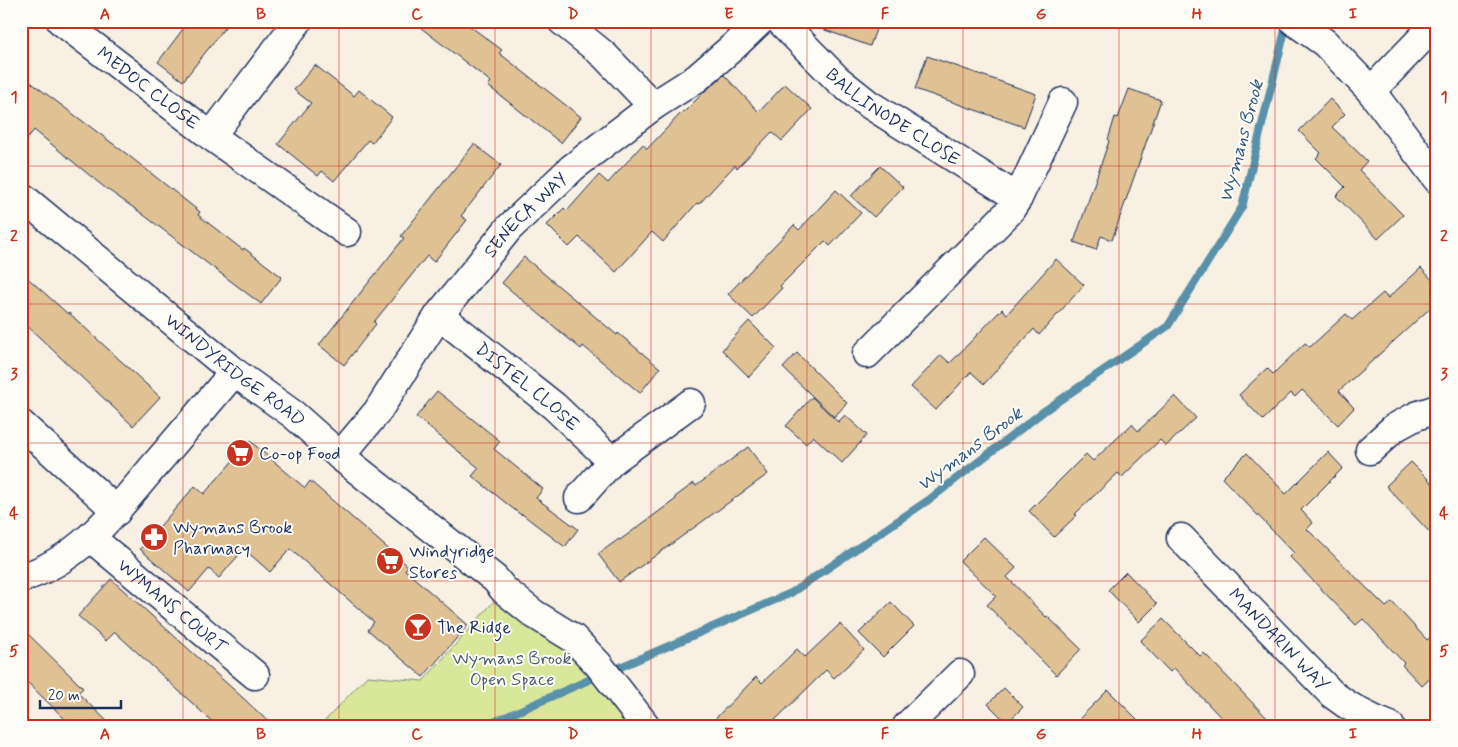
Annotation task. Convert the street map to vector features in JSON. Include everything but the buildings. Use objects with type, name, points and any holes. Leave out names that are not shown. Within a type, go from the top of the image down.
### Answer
[{"type":"street","name":"MEDOC CLOSE","points":[[61,21],[211,136],[347,232]]},
{"type":"street","name":"MEDOC CLOSE","points":[[211,136],[298,21]]},
{"type":"street","points":[[562,21],[604,55],[653,106]]},
{"type":"street","name":"SENECA WAY","points":[[340,456],[376,412],[439,315],[508,228],[572,168],[653,106],[696,78],[760,21]]},
{"type":"street","name":"BALLINODE CLOSE","points":[[780,21],[838,80],[867,103],[1018,198]]},
{"type":"street","points":[[1294,21],[1325,43],[1371,91],[1437,179]]},
{"type":"street","points":[[1371,91],[1426,34],[1436,21]]},
{"type":"street","points":[[868,354],[1009,212],[1018,198],[1063,102]]},
{"type":"street","name":"WINDYRIDGE ROAD","points":[[21,196],[234,372],[294,415],[340,456],[495,578],[504,590],[534,614],[573,638],[598,664],[646,726]]},
{"type":"street","name":"DISTEL CLOSE","points":[[439,315],[554,406],[612,461]]},
{"type":"street","points":[[21,578],[56,563],[91,538],[234,372]]},
{"type":"street","points":[[579,498],[612,461],[691,403]]},
{"type":"street","points":[[1370,450],[1394,428],[1416,416],[1437,409]]},
{"type":"street","points":[[21,424],[116,511]]},
{"type":"street","name":"WYMANS COURT","points":[[91,538],[255,675]]},
{"type":"street","name":"MANDARIN WAY","points":[[1181,538],[1332,694],[1346,705],[1367,717],[1390,726]]},
{"type":"street","points":[[907,726],[960,674]]},
{"type":"green space","name":"Wymans Brook Open Space","points":[[504,590],[646,726],[320,726],[367,676],[423,681]]},
{"type":"waterway","name":"Wymans Brook","points":[[611,671],[791,593],[930,499],[1044,411],[1168,326],[1242,207],[1287,22]]},
{"type":"waterway","name":"Wymans Brook","points":[[485,726],[600,675]]},
{"type":"place","name":"Co-op Food","points":[[240,453]]},
{"type":"place","name":"Wymans Brook Pharmacy","points":[[154,537]]},
{"type":"place","name":"Windyridge Stores","points":[[390,561]]},
{"type":"place","name":"The Ridge","points":[[418,627]]}]
